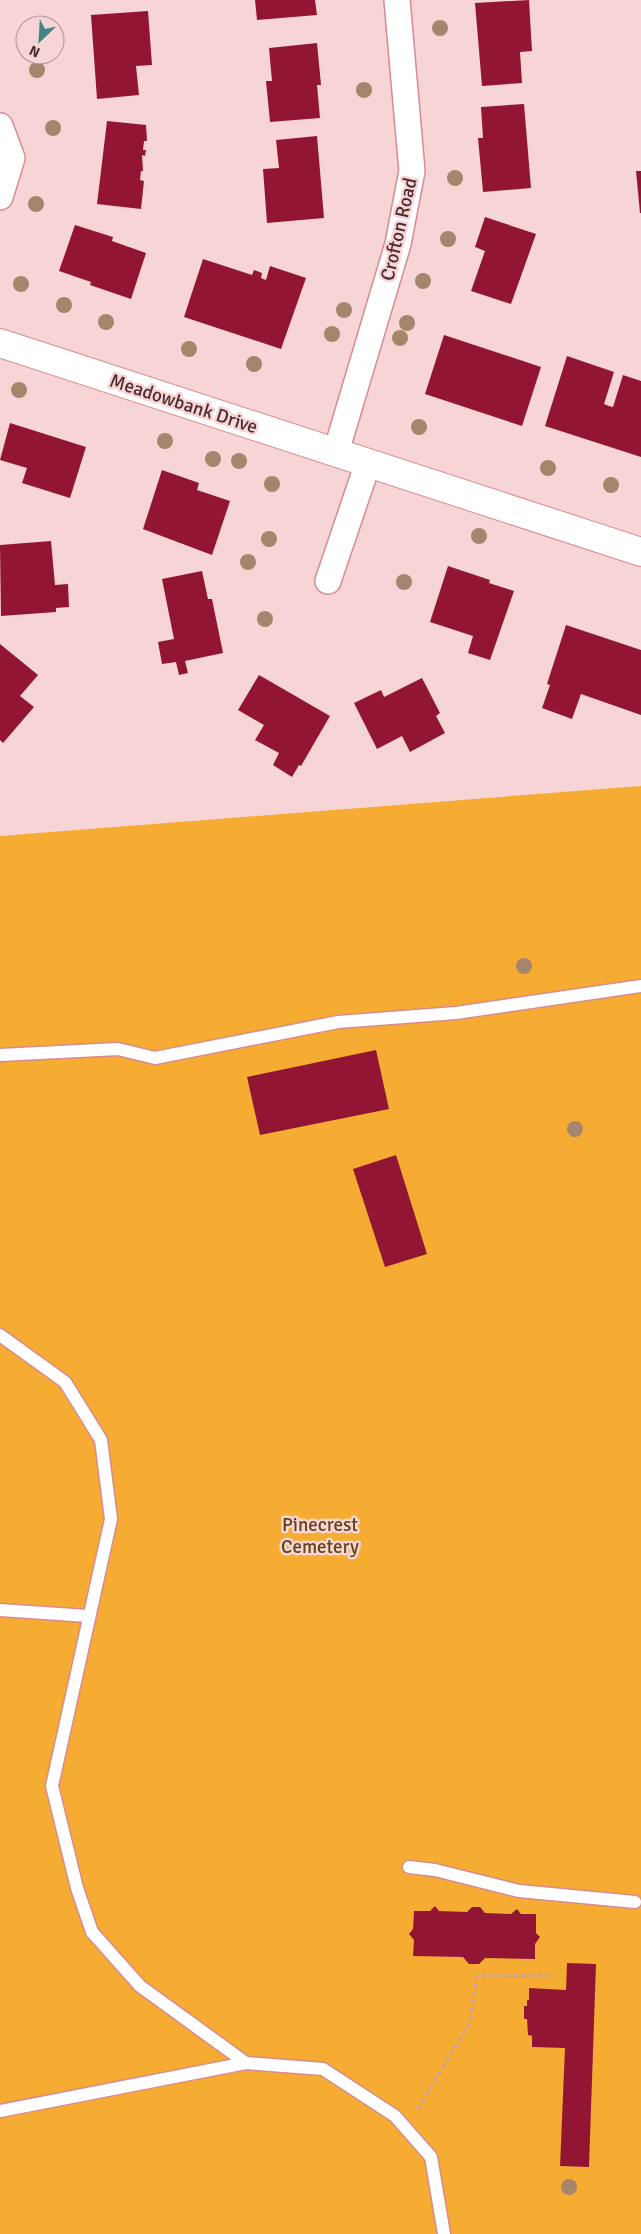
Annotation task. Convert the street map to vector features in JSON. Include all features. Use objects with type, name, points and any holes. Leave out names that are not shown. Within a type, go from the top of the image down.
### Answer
[{"type":"street","name":"Crofton Road","points":[[336,452],[398,244],[412,171],[397,0]]},
{"type":"street","points":[[0,126],[12,158],[0,197]]},
{"type":"street","name":"Meadowbank Drive","points":[[0,343],[641,552]]},
{"type":"street","points":[[328,581],[368,464]]},
{"type":"lane","points":[[0,1055],[118,1050],[155,1058],[338,1022],[456,1014],[641,986]]},
{"type":"lane","points":[[0,1335],[65,1382],[101,1440],[111,1519],[88,1616],[52,1786],[77,1888],[92,1932],[140,1986],[246,2063]]},
{"type":"lane","points":[[0,1610],[88,1616]]},
{"type":"lane","points":[[409,1867],[435,1870],[519,1891],[635,1902]]},
{"type":"lane","points":[[0,2112],[246,2063],[323,2069],[395,2116],[431,2157],[444,2234]]},
{"type":"path","points":[[406,2128],[470,2022],[477,1976],[553,1975]]},
{"type":"green space","name":"Pinecrest Cemetery","points":[[641,786],[641,2234],[0,2234],[0,836]]},
{"type":"building","points":[[255,0],[315,0],[317,15],[257,20]]},
{"type":"building","points":[[529,0],[532,51],[520,52],[522,83],[482,86],[475,3]]},
{"type":"building","points":[[148,11],[152,65],[136,66],[139,95],[97,99],[91,15]]},
{"type":"building","points":[[317,43],[321,85],[317,85],[320,118],[270,122],[266,81],[272,81],[269,48]]},
{"type":"building","points":[[524,104],[531,188],[483,192],[478,138],[483,138],[481,107]]},
{"type":"building","points":[[107,121],[146,125],[147,141],[144,141],[143,150],[146,150],[145,156],[142,155],[143,171],[141,171],[140,180],[144,181],[141,209],[97,204]]},
{"type":"building","points":[[317,136],[324,218],[267,223],[263,169],[279,168],[276,140]]},
{"type":"building","points":[[636,171],[641,171],[641,213],[640,213]]},
{"type":"building","points":[[485,217],[536,234],[511,304],[471,291],[485,251],[475,247]]},
{"type":"building","points":[[75,225],[113,237],[112,241],[146,253],[131,299],[90,285],[91,282],[59,271]]},
{"type":"building","points":[[203,259],[252,275],[254,270],[262,273],[261,278],[266,280],[270,266],[306,278],[281,349],[184,317]]},
{"type":"building","points":[[444,335],[541,367],[522,426],[425,394]]},
{"type":"building","points":[[567,356],[614,372],[604,404],[609,406],[613,407],[623,375],[641,381],[641,457],[545,426]]},
{"type":"building","points":[[10,423],[86,447],[70,498],[22,483],[27,468],[0,460]]},
{"type":"building","points":[[162,470],[199,483],[197,490],[230,501],[212,555],[143,529]]},
{"type":"building","points":[[51,541],[55,585],[68,584],[69,607],[56,608],[56,612],[1,616],[0,545]]},
{"type":"building","points":[[448,566],[490,580],[489,583],[514,591],[490,660],[468,653],[473,636],[430,622]]},
{"type":"building","points":[[202,571],[208,599],[212,599],[223,653],[185,661],[188,673],[179,675],[176,662],[162,664],[158,642],[174,639],[162,579]]},
{"type":"building","points":[[566,625],[641,650],[641,715],[581,694],[572,719],[542,708],[550,685],[547,684]]},
{"type":"building","points":[[0,644],[38,675],[20,696],[34,707],[3,743],[0,740]]},
{"type":"building","points":[[259,675],[330,716],[301,766],[299,765],[292,777],[273,765],[279,753],[255,740],[264,725],[238,710]]},
{"type":"building","points":[[422,678],[440,713],[436,716],[445,733],[410,752],[402,736],[377,749],[354,703],[381,690],[384,697]]},
{"type":"building","points":[[376,1050],[389,1109],[260,1135],[247,1077]]},
{"type":"building","points":[[396,1155],[427,1254],[385,1267],[353,1169]]},
{"type":"building","points":[[435,1906],[439,1911],[467,1912],[472,1907],[480,1907],[485,1913],[511,1914],[517,1909],[521,1914],[536,1914],[536,1933],[540,1937],[535,1944],[535,1959],[485,1958],[479,1964],[469,1964],[463,1957],[413,1956],[414,1940],[409,1934],[413,1929],[414,1911],[430,1911]]},
{"type":"building","points":[[567,1963],[596,1964],[589,2167],[560,2166],[565,2048],[532,2047],[532,2036],[528,2035],[527,2019],[524,2019],[524,2006],[527,2006],[527,2000],[529,2000],[529,1988],[566,1990]]}]
